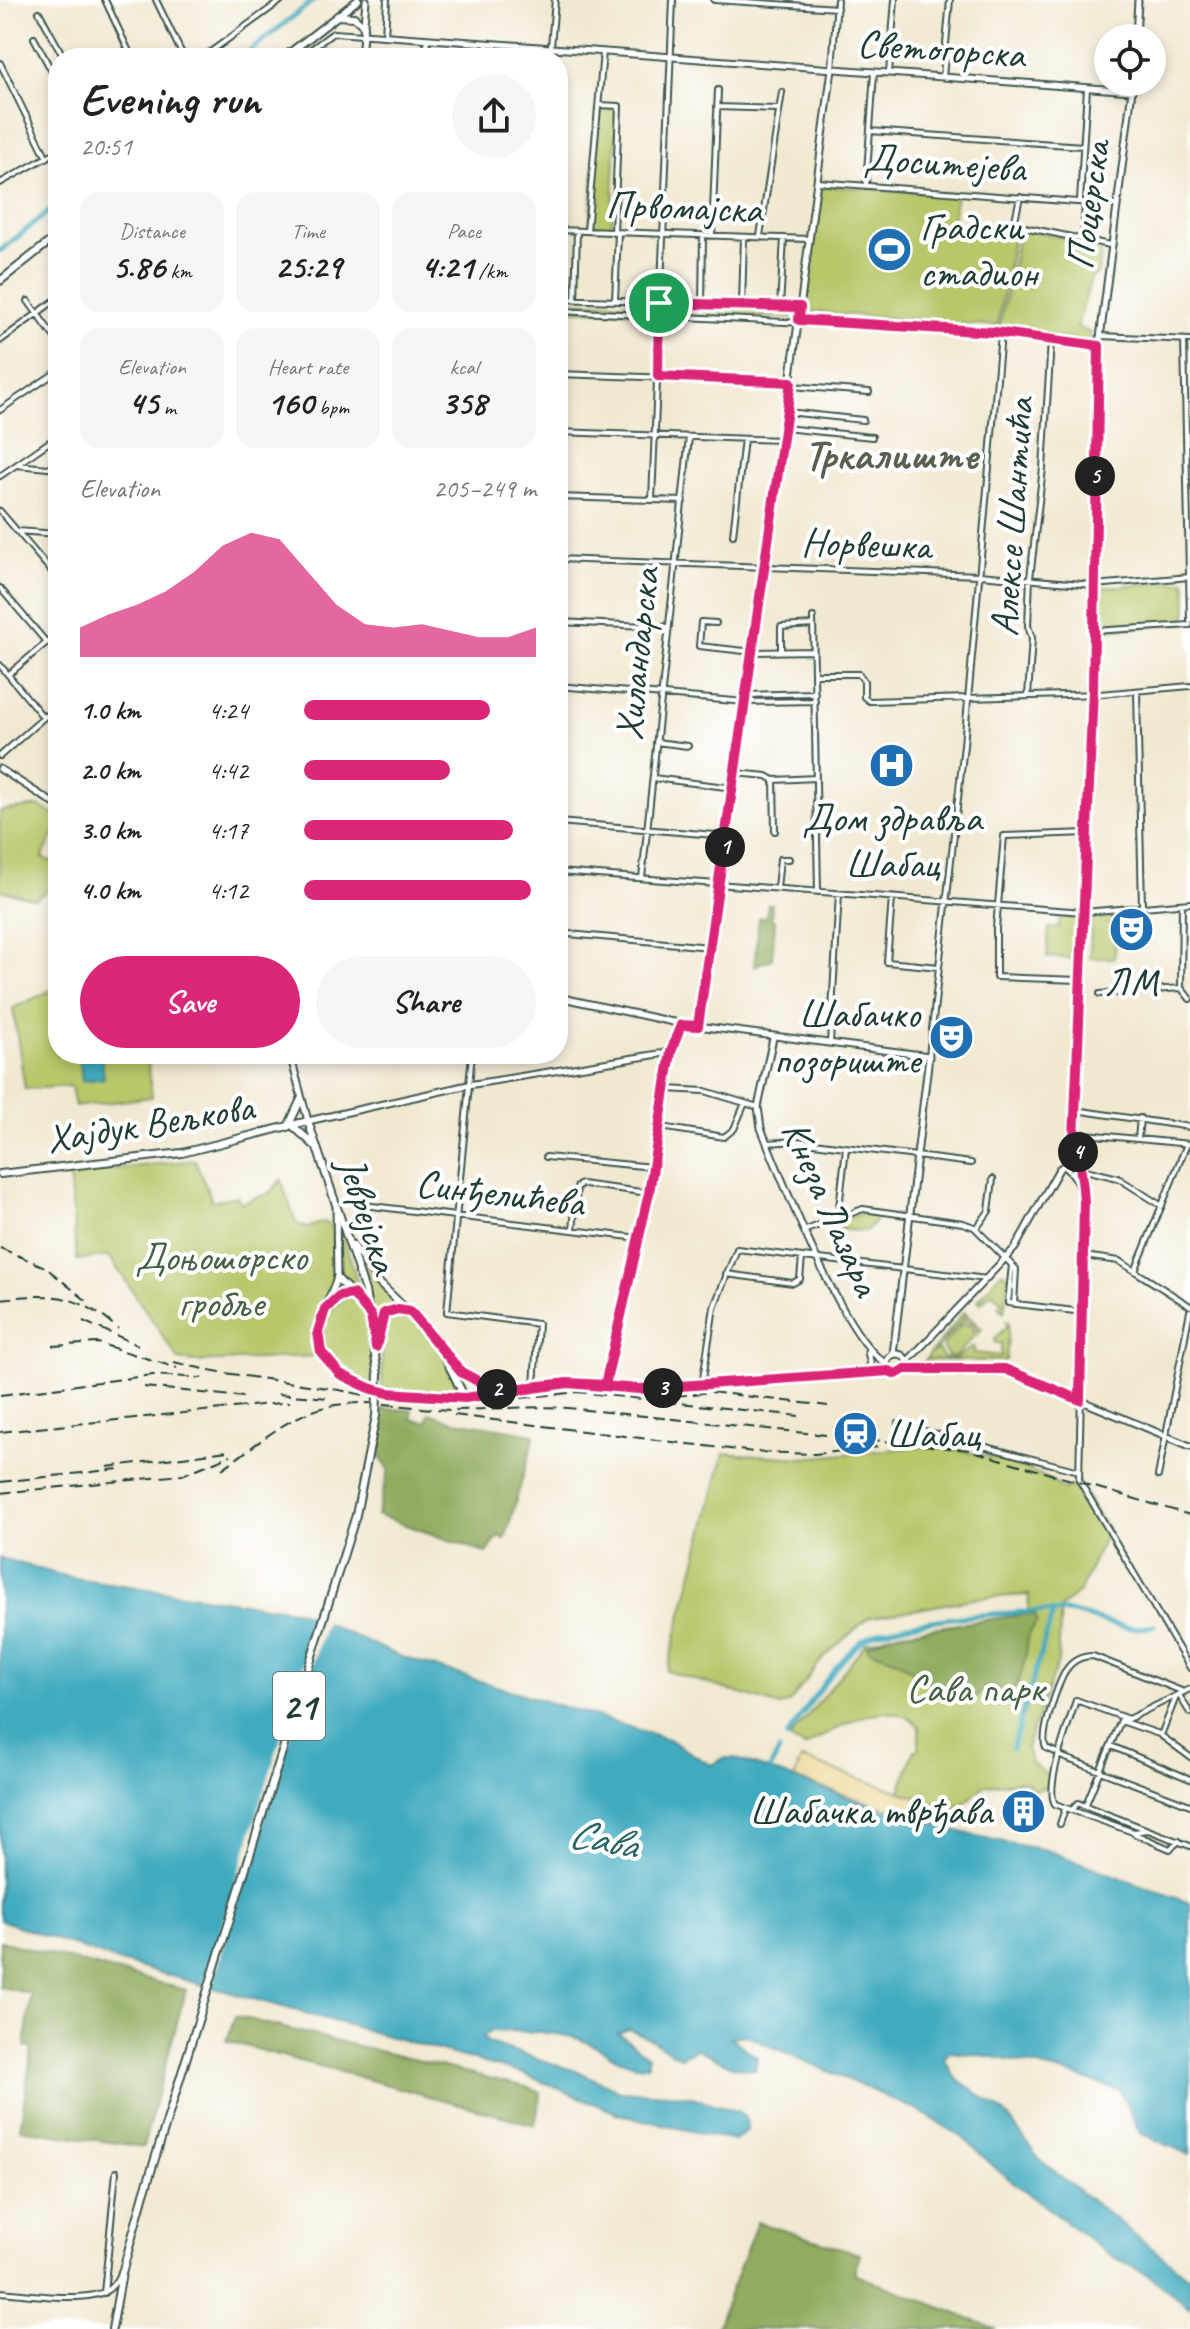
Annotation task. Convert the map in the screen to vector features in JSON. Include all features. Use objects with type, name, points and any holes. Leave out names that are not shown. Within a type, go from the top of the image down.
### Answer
[{"type":"main road","points":[[296,48],[358,0]]},
{"type":"main road","points":[[337,16],[353,16],[364,26]]},
{"type":"main road","points":[[0,281],[48,243]]},
{"type":"main road","points":[[301,1099],[290,1126],[316,1147]]},
{"type":"main road","name":"Хајдук Вељкова","points":[[0,1174],[174,1154],[308,1121]]},
{"type":"main road","name":"Јеврејска","points":[[125,2262],[342,1560],[365,1482],[376,1416],[378,1375],[371,1316],[350,1243],[308,1121]]},
{"type":"main road","points":[[350,1243],[379,1283],[410,1311],[447,1356],[471,1379],[503,1390]]},
{"type":"main road","points":[[337,1278],[371,1316]]},
{"type":"main road","points":[[325,1309],[339,1296],[353,1294]]},
{"type":"main road","points":[[376,1347],[384,1313],[398,1309],[410,1311]]},
{"type":"main road","points":[[447,1356],[465,1398]]},
{"type":"main road","name":"21","points":[[112,2329],[125,2262]]},
{"type":"street","points":[[105,0],[127,48]]},
{"type":"street","points":[[156,0],[179,48]]},
{"type":"street","points":[[216,48],[282,0]]},
{"type":"street","points":[[362,48],[366,0]]},
{"type":"street","points":[[385,36],[387,0]]},
{"type":"street","points":[[551,48],[555,0]]},
{"type":"street","points":[[652,500],[673,0]]},
{"type":"street","points":[[714,0],[837,8]]},
{"type":"street","points":[[698,1026],[721,884],[791,384],[832,69],[837,0]]},
{"type":"street","points":[[889,74],[895,0]]},
{"type":"street","points":[[943,78],[950,0]]},
{"type":"street","points":[[1137,24],[1138,0]]},
{"type":"street","points":[[39,12],[59,48]]},
{"type":"street","points":[[313,48],[333,33],[363,34]]},
{"type":"street","name":"Светогорска","points":[[363,34],[551,48]]},
{"type":"street","points":[[34,38],[48,64]]},
{"type":"street","points":[[427,39],[427,48]]},
{"type":"street","points":[[487,44],[487,48]]},
{"type":"street","name":"Светогорска","points":[[568,49],[1094,88]]},
{"type":"street","points":[[587,231],[603,52]]},
{"type":"street","points":[[0,63],[47,158],[0,182]]},
{"type":"street","points":[[866,186],[874,73]]},
{"type":"street","points":[[1083,239],[1083,146],[1087,88]]},
{"type":"street","points":[[712,235],[718,90]]},
{"type":"street","points":[[760,237],[782,92]]},
{"type":"street","name":"Поцерска","points":[[1074,1141],[1093,694],[1099,346],[1131,96]]},
{"type":"street","points":[[599,105],[619,106],[615,301]]},
{"type":"street","points":[[717,107],[779,109]]},
{"type":"street","points":[[870,131],[1083,146]]},
{"type":"street","name":"Доситејева","points":[[817,182],[1116,205]]},
{"type":"street","points":[[1020,197],[1015,220],[1018,225],[1110,245]]},
{"type":"street","name":"Првомајска","points":[[568,231],[808,239]]},
{"type":"street","points":[[575,300],[577,231]]},
{"type":"street","points":[[702,304],[703,235]]},
{"type":"street","points":[[742,305],[744,237]]},
{"type":"street","points":[[780,307],[784,238]]},
{"type":"street","points":[[568,300],[800,307]]},
{"type":"street","points":[[28,301],[48,327]]},
{"type":"street","points":[[0,341],[48,306]]},
{"type":"street","points":[[568,311],[799,320],[1001,334],[1099,346]]},
{"type":"street","points":[[336,1206],[337,1278],[325,1309],[319,1343],[327,1361],[340,1374],[369,1388],[388,1393],[465,1398],[534,1386],[605,1385],[639,1389],[867,1372],[887,1366],[895,1335],[948,901],[1001,334]]},
{"type":"street","points":[[1093,631],[1190,623],[1187,340],[1100,336]]},
{"type":"street","name":"Алексе Шантића","points":[[1028,697],[1032,638],[1028,626],[1030,578],[1043,468],[1051,341]]},
{"type":"street","points":[[568,374],[658,376],[869,392]]},
{"type":"street","points":[[0,410],[48,378]]},
{"type":"street","points":[[787,412],[863,420]]},
{"type":"street","points":[[784,428],[872,437]]},
{"type":"street","points":[[568,432],[782,440]]},
{"type":"street","name":"Хиландарска","points":[[642,878],[689,437]]},
{"type":"street","points":[[733,535],[744,439]]},
{"type":"street","points":[[0,476],[48,443]]},
{"type":"street","points":[[16,465],[48,468]]},
{"type":"street","points":[[568,497],[683,501]]},
{"type":"street","points":[[0,511],[48,567]]},
{"type":"street","points":[[17,531],[48,533]]},
{"type":"street","name":"Норвешка","points":[[568,560],[980,575],[1093,585],[1189,577]]},
{"type":"street","points":[[0,588],[47,643],[8,675]]},
{"type":"street","points":[[813,617],[818,892]]},
{"type":"street","points":[[568,622],[669,627]]},
{"type":"street","points":[[716,623],[701,622],[699,646],[754,652],[813,651]]},
{"type":"street","points":[[781,651],[781,627],[813,625]]},
{"type":"street","points":[[0,665],[43,717]]},
{"type":"street","points":[[814,674],[859,674],[864,681],[864,697],[869,701],[1093,694],[1190,686]]},
{"type":"street","points":[[568,687],[815,701]]},
{"type":"street","points":[[1137,691],[1142,907]]},
{"type":"street","points":[[746,699],[815,693]]},
{"type":"street","points":[[0,756],[48,713]]},
{"type":"street","points":[[656,742],[688,746]]},
{"type":"street","points":[[0,769],[48,800]]},
{"type":"street","points":[[736,773],[767,776],[774,780],[816,778]]},
{"type":"street","points":[[652,778],[734,788]]},
{"type":"street","points":[[774,780],[775,831]]},
{"type":"street","points":[[568,823],[727,836]]},
{"type":"street","points":[[1082,980],[996,977],[1004,836],[1087,833]]},
{"type":"street","points":[[777,888],[779,860],[789,859]]},
{"type":"street","points":[[568,873],[1084,912],[1190,903]]},
{"type":"street","points":[[830,1044],[839,894]]},
{"type":"street","points":[[892,898],[887,962],[939,967]]},
{"type":"street","points":[[1182,904],[1181,985],[1190,999]]},
{"type":"street","points":[[568,934],[710,947]]},
{"type":"street","points":[[1100,994],[1181,985]]},
{"type":"street","points":[[568,999],[682,1024],[929,1056]]},
{"type":"street","points":[[605,1385],[649,1193],[671,1052],[682,1024]]},
{"type":"street","name":"Кнеза Лазара","points":[[773,1038],[758,1107],[767,1143],[820,1260],[868,1351],[887,1366]]},
{"type":"street","points":[[292,1064],[308,1121],[468,1085],[671,1052]]},
{"type":"street","points":[[471,1064],[447,1312],[538,1324],[534,1386]]},
{"type":"street","points":[[666,1089],[705,1091],[758,1107]]},
{"type":"street","points":[[661,1127],[724,1137],[734,1129],[745,1103]]},
{"type":"street","points":[[1075,1110],[1190,1127]]},
{"type":"street","points":[[1138,1139],[1140,1118]]},
{"type":"street","points":[[1075,1133],[1188,1144],[1135,1271]]},
{"type":"street","points":[[767,1143],[785,1140],[971,1163]]},
{"type":"street","points":[[1074,1141],[1084,1196],[1079,1471],[1082,1486],[1190,1668]]},
{"type":"street","points":[[1074,1141],[1067,1162],[1084,1196]]},
{"type":"street","points":[[838,1216],[846,1148]]},
{"type":"street","points":[[546,1157],[653,1167]]},
{"type":"street","points":[[887,1366],[896,1374],[905,1361],[920,1352],[1021,1240],[1059,1169],[1079,1158]]},
{"type":"street","points":[[1052,1184],[1080,1170],[1118,1178],[1162,1206]]},
{"type":"street","points":[[976,1229],[989,1211],[993,1179]]},
{"type":"street","points":[[573,1230],[577,1187],[581,1184],[649,1193]]},
{"type":"street","name":"Синђелићева","points":[[355,1204],[639,1238]]},
{"type":"street","points":[[806,1230],[863,1209],[963,1223],[976,1229],[1012,1265],[1017,1275],[1014,1304],[1083,1312]]},
{"type":"street","points":[[702,1385],[714,1307],[724,1274],[737,1249],[987,1279]]},
{"type":"street","points":[[1084,1256],[1110,1258],[1135,1271],[1190,1309],[1158,1476]]},
{"type":"street","points":[[724,1274],[796,1283],[802,1258]]},
{"type":"street","points":[[895,1335],[905,1361],[926,1370],[1005,1369],[1190,1446]]},
{"type":"street","points":[[859,1372],[870,1367],[868,1351]]},
{"type":"street","name":"Кнеза Лазара","points":[[868,1351],[892,1355],[905,1361]]},
{"type":"street","points":[[920,1352],[918,1362],[926,1370]]},
{"type":"street","points":[[898,1424],[1079,1471]]},
{"type":"street","points":[[1190,1713],[1180,1694],[1093,1656],[1080,1658],[1067,1669],[1043,1736],[1046,1748],[1060,1755],[1190,1804]]},
{"type":"street","points":[[1122,1719],[1133,1717],[1190,1689]]},
{"type":"street","points":[[1161,1735],[1180,1694]]},
{"type":"street","points":[[1190,1757],[1161,1735],[1076,1700],[1050,1793],[1055,1804],[1065,1809],[1148,1830],[1190,1846]]},
{"type":"street","points":[[1085,1805],[1122,1719]]},
{"type":"street","points":[[1111,1746],[1190,1779]]},
{"type":"street","points":[[1073,1809],[1078,1803],[1085,1805],[1107,1820],[1170,1849],[1179,1841]]},
{"type":"street","points":[[1060,1824],[1065,1809]]},
{"type":"street","points":[[1133,1832],[1148,1830]]},
{"type":"street","points":[[104,2293],[116,2172]]},
{"type":"street","points":[[0,2292],[30,2295],[104,2293],[115,2283],[125,2262]]},
{"type":"green space","points":[[617,109],[612,228],[590,227],[599,110]]},
{"type":"green space","points":[[820,186],[956,194],[953,222],[1014,235],[997,326],[804,311]]},
{"type":"green space","points":[[1020,228],[1102,246],[1098,274],[1091,278],[1077,327],[1091,333],[1088,342],[999,328]]},
{"type":"green space","points":[[568,301],[651,304],[655,309],[651,312],[568,309]]},
{"type":"green space","points":[[663,305],[795,312],[791,318],[664,313]]},
{"type":"green space","points":[[1186,581],[1187,623],[1095,631],[1096,588]]},
{"type":"green space","points":[[39,806],[48,811],[48,846],[42,858],[48,860],[48,890],[35,899],[0,890],[0,811]]},
{"type":"green space","points":[[768,904],[772,904],[771,919],[775,921],[772,959],[754,966],[759,918],[766,917]]},
{"type":"green space","points":[[1060,916],[1078,918],[1078,959],[1047,957],[1049,928],[1059,928]]},
{"type":"green space","points":[[1116,917],[1114,958],[1090,958],[1091,919]]},
{"type":"green space","points":[[48,992],[48,1064],[148,1064],[152,1097],[75,1107],[71,1086],[25,1089],[13,1008]]},
{"type":"green space","name":"Доњошорско гробље","points":[[195,1160],[212,1201],[237,1196],[241,1203],[270,1193],[281,1180],[296,1223],[307,1228],[323,1222],[332,1225],[335,1274],[314,1329],[316,1356],[197,1362],[179,1360],[109,1256],[77,1260],[69,1174]]},
{"type":"green space","points":[[860,1214],[880,1215],[866,1231],[834,1229],[832,1223]]},
{"type":"green space","points":[[338,1223],[362,1297],[345,1287],[340,1279]]},
{"type":"green space","points":[[360,1262],[400,1306],[383,1311],[377,1327]]},
{"type":"green space","points":[[1001,1272],[1009,1276],[1004,1312],[998,1307],[1002,1302],[992,1292],[981,1303],[978,1300]]},
{"type":"green space","points":[[347,1296],[357,1302],[369,1322],[374,1349],[374,1387],[335,1366],[321,1342],[326,1313]]},
{"type":"green space","points":[[395,1311],[418,1322],[428,1332],[460,1392],[407,1392],[382,1388],[382,1324],[386,1315]]},
{"type":"green space","points":[[964,1312],[982,1329],[978,1334],[974,1324],[965,1320],[966,1316],[933,1352],[938,1350],[944,1358],[954,1359],[974,1346],[974,1353],[1001,1356],[1001,1343],[995,1343],[995,1338],[1008,1325],[1006,1320],[1009,1323],[1006,1361],[925,1360]]},
{"type":"green space","points":[[963,1323],[972,1326],[975,1335],[955,1357],[948,1356],[942,1346]]},
{"type":"green space","points":[[383,1409],[412,1410],[412,1419],[427,1422],[429,1413],[449,1420],[535,1434],[505,1539],[499,1536],[487,1553],[377,1515],[389,1470],[376,1451]]},
{"type":"green space","name":"Сава парк","points":[[927,1446],[999,1459],[1034,1472],[1065,1490],[1078,1482],[1107,1531],[1080,1591],[1061,1607],[1058,1662],[1026,1748],[1032,1763],[1051,1779],[1049,1786],[1033,1791],[1026,1781],[985,1785],[963,1804],[951,1808],[900,1792],[914,1750],[919,1749],[919,1727],[906,1717],[877,1713],[862,1717],[805,1747],[789,1739],[866,1643],[902,1632],[1028,1615],[1029,1595],[978,1598],[868,1618],[823,1658],[790,1702],[780,1706],[667,1671],[724,1453],[804,1458]]},
{"type":"green space","name":"Сава парк","points":[[1035,1615],[1037,1621],[1029,1634],[1024,1666],[1016,1685],[1011,1691],[986,1687],[973,1700],[955,1687],[933,1686],[897,1660],[869,1650],[867,1646],[888,1635]]},
{"type":"green space","points":[[0,1941],[186,1990],[143,2147],[20,2129],[32,2048],[25,2046],[31,1994],[0,1987]]},
{"type":"green space","points":[[235,2016],[530,2088],[541,2093],[535,2125],[227,2041]]},
{"type":"green space","points":[[757,2222],[860,2254],[854,2274],[996,2329],[862,2329],[854,2325],[851,2329],[716,2329]]},
{"type":"sand","points":[[801,1759],[945,1807],[956,1807],[951,1828],[794,1779]]},
{"type":"water","points":[[80,1064],[102,1064],[104,1078],[82,1081]]},
{"type":"water","name":"Сава","points":[[0,1558],[68,1577],[299,1611],[396,1655],[668,1739],[711,1765],[724,1758],[734,1758],[928,1823],[1046,1850],[1190,1903],[1190,2155],[1140,2133],[1120,2091],[1014,2061],[949,2052],[944,2058],[955,2077],[1005,2113],[1039,2159],[1190,2278],[1190,2308],[1150,2276],[1111,2256],[1000,2172],[962,2137],[921,2112],[746,2035],[730,2037],[757,2057],[755,2070],[734,2067],[697,2049],[681,2057],[628,2029],[618,2033],[648,2056],[648,2066],[620,2060],[579,2039],[558,2034],[491,2031],[483,2037],[489,2043],[582,2073],[620,2091],[685,2095],[740,2112],[746,2118],[747,2130],[734,2141],[619,2114],[524,2074],[120,1962],[0,1920]]},
{"type":"pier","points":[[319,1614],[327,1617],[210,1991],[203,1989]]},
{"type":"waterway","points":[[254,48],[314,0]]},
{"type":"waterway","points":[[0,251],[48,212]]},
{"type":"waterway","points":[[787,1737],[842,1661],[862,1641],[877,1633],[928,1621],[1021,1612],[1065,1612],[1132,1628],[1154,1625]]},
{"type":"waterway","points":[[1012,1749],[1053,1613]]},
{"type":"waterway","points":[[767,1775],[779,1751]]},
{"type":"railway","points":[[0,1248],[45,1267],[88,1302]]},
{"type":"railway","points":[[0,1299],[34,1296],[63,1298],[90,1308],[118,1329]]},
{"type":"railway","points":[[83,1321],[138,1345]]},
{"type":"railway","points":[[53,1346],[98,1343],[177,1368]]},
{"type":"railway","points":[[174,1362],[368,1396]]},
{"type":"railway","points":[[0,1395],[153,1375],[202,1378]]},
{"type":"railway","points":[[144,1387],[243,1397]]},
{"type":"railway","points":[[521,1398],[578,1392],[799,1416]]},
{"type":"railway","points":[[675,1396],[711,1392],[828,1406]]},
{"type":"railway","points":[[278,1394],[330,1398]]},
{"type":"railway","points":[[0,1432],[290,1402]]},
{"type":"railway","points":[[222,1469],[287,1423],[328,1406],[365,1403],[457,1410],[568,1408],[969,1450],[1190,1515]]},
{"type":"railway","points":[[454,1415],[754,1452],[815,1454],[879,1447]]},
{"type":"railway","points":[[107,1467],[227,1451]]},
{"type":"railway","points":[[0,1493],[182,1475],[231,1455]]},
{"type":"railway","points":[[0,1482],[118,1469]]},
{"type":"place","name":"Градски стадион","points":[[889,250]]},
{"type":"place","name":"Дом здравља Шабац","points":[[892,766]]},
{"type":"place","name":"ЛМ","points":[[1131,930]]},
{"type":"place","name":"Шабачко позориште","points":[[951,1037]]},
{"type":"place","name":"Шабац","points":[[855,1434]]},
{"type":"place","name":"Шабачка тврђава","points":[[1023,1811]]},
{"type":"district","name":"Тркалиште","points":[[891,455]]},
{"type":"route","points":[[659,303],[658,376],[791,382],[721,884],[698,1026],[681,1025],[671,1052],[649,1193],[605,1385],[568,1383],[503,1390],[489,1387],[461,1372],[423,1322],[410,1311],[398,1309],[384,1313],[376,1347],[371,1316],[353,1294],[339,1296],[325,1309],[318,1332],[321,1352],[340,1374],[369,1388],[430,1398],[465,1398],[503,1390],[523,1387],[568,1383],[639,1389],[867,1372],[900,1374],[905,1369],[1005,1369],[1080,1400],[1084,1203],[1079,1170],[1082,1163],[1074,1140],[1093,689],[1099,346],[994,332],[799,320],[800,307],[659,303]]}]
